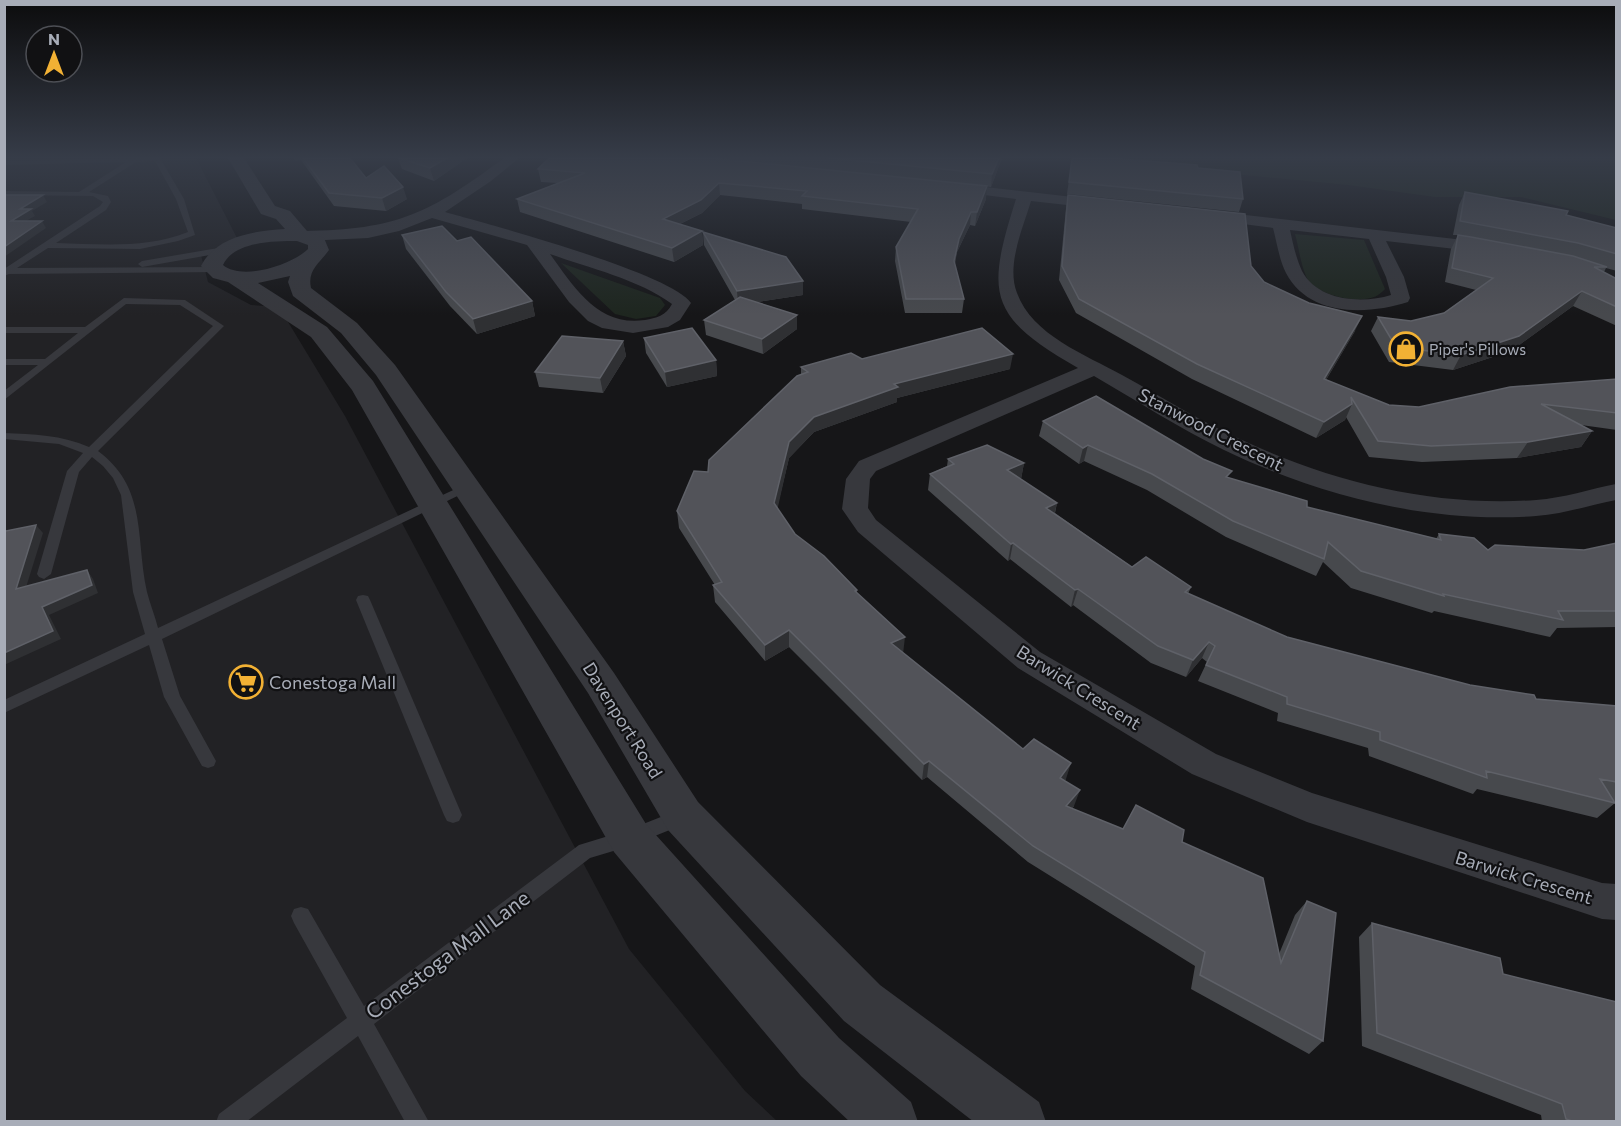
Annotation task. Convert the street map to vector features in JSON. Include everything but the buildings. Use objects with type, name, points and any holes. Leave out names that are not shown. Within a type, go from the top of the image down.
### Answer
[{"type":"street","points":[[226,261],[268,211]]},
{"type":"street","points":[[270,211],[283,215],[302,236],[320,245],[316,255],[308,261]]},
{"type":"street","points":[[226,261],[270,274],[360,245],[440,211]]},
{"type":"street","name":"Stanwood Crescent","points":[[1021,211],[1004,278],[1007,292],[1022,316],[1049,341],[1232,445],[1284,468],[1319,480],[1400,500],[1489,510],[1539,508],[1617,492]]},
{"type":"street","points":[[434,214],[533,242],[666,291],[682,303],[677,315],[663,323],[640,327],[602,322],[558,280],[533,242]]},
{"type":"street","points":[[1199,215],[1374,233],[1505,250]]},
{"type":"street","points":[[1280,224],[1296,275],[1309,291],[1350,304],[1373,306],[1401,298],[1395,277],[1374,233]]},
{"type":"street","points":[[226,261],[260,238],[388,231]]},
{"type":"street","name":"Davenport Road","points":[[226,261],[319,332],[601,682],[683,816],[862,1003],[1019,1122]]},
{"type":"street","name":"Davenport Road","points":[[308,261],[299,282],[301,291],[349,328],[386,370],[630,838],[820,1057],[891,1122]]},
{"type":"street","name":"Barwick Crescent","points":[[1095,368],[941,432],[867,466],[858,478],[855,509],[867,525],[1029,660],[1204,764],[1307,807],[1602,901],[1617,902]]},
{"type":"lane","points":[[6,272],[47,246],[95,211]]},
{"type":"lane","points":[[47,246],[149,246],[177,240],[192,233],[184,211]]},
{"type":"lane","points":[[6,272],[110,270],[226,261]]},
{"type":"lane","points":[[110,270],[226,261]]},
{"type":"lane","points":[[4,397],[124,301],[182,302],[219,326],[91,451],[74,471],[44,574]]},
{"type":"lane","points":[[4,330],[87,330]]},
{"type":"lane","points":[[4,362],[48,362]]},
{"type":"lane","points":[[4,436],[49,439],[91,451],[112,466],[123,481],[128,495],[140,592],[153,637],[172,697],[208,761]]},
{"type":"lane","points":[[4,707],[451,496]]},
{"type":"lane","points":[[363,600],[387,662],[418,726],[453,814]]},
{"type":"lane","name":"Conestoga Mall Lane","points":[[226,1122],[585,850],[630,838],[683,816]]},
{"type":"lane","points":[[301,916],[418,1122]]},
{"type":"shaded area","name":"Conestoga Mall","points":[[5,211],[223,211],[237,238],[201,255],[208,282],[251,305],[279,307],[345,416],[629,949],[745,1091],[777,1121],[5,1122]]},
{"type":"shaded area","points":[[1577,211],[1616,211],[1616,220]]},
{"type":"shaded area","points":[[1295,234],[1364,240],[1385,289],[1380,294],[1367,299],[1348,299],[1320,290],[1308,280]]},
{"type":"shaded area","points":[[561,263],[660,298],[665,305],[656,316],[636,319],[615,314]]},
{"type":"place","name":"Piper's Pillows","points":[[1406,349]]},
{"type":"place","name":"Conestoga Mall","points":[[246,682]]}]
